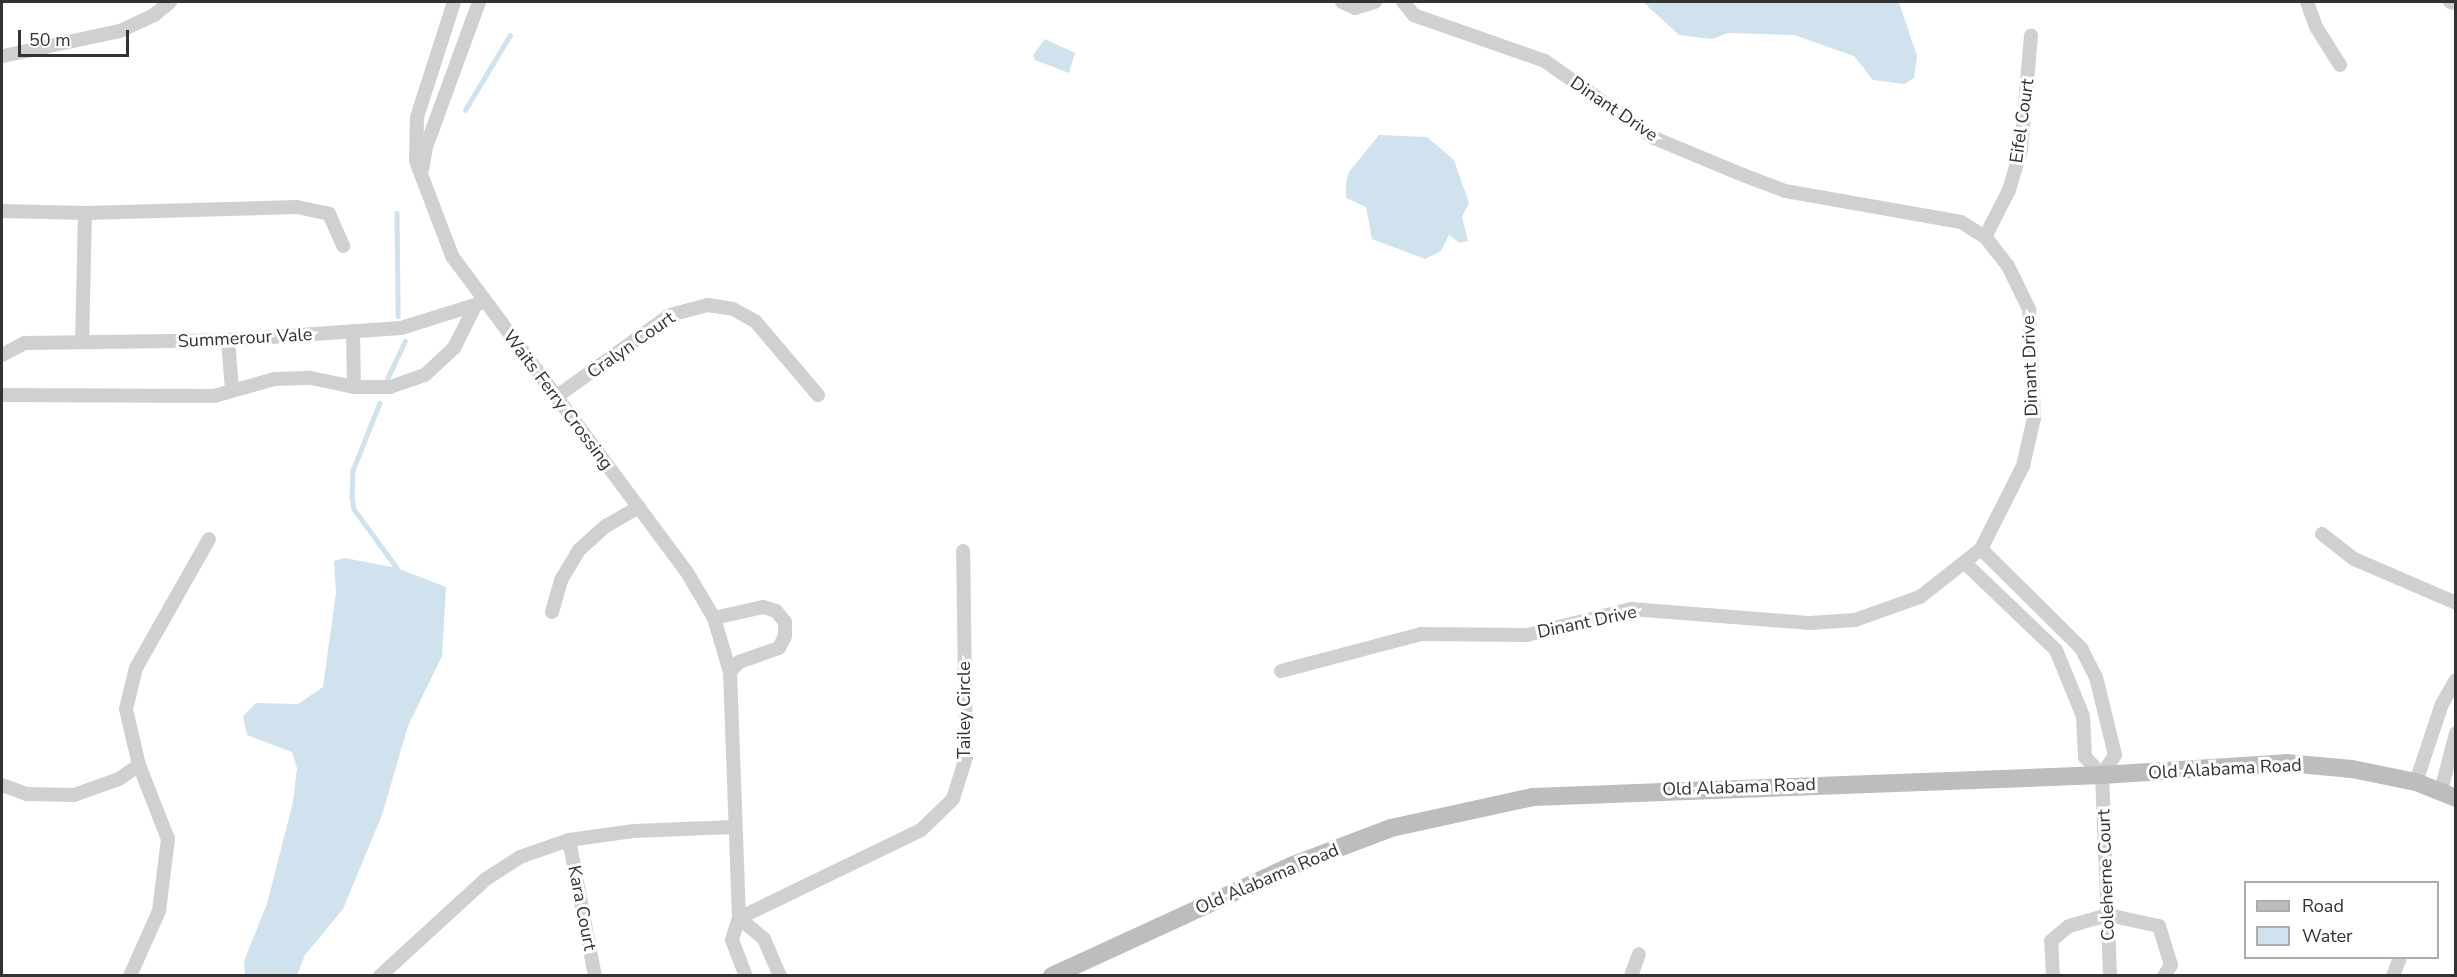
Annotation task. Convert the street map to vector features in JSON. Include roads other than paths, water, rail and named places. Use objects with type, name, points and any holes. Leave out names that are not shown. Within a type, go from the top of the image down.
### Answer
[{"type":"main road","name":"Old Alabama Road","points":[[1052,975],[1291,866],[1391,828],[1476,806],[1591,792],[2102,775],[2286,763],[2352,768],[2416,783],[2448,795]]},
{"type":"street","points":[[3,56],[120,31],[154,15],[170,2]]},
{"type":"street","points":[[456,2],[478,5]]},
{"type":"street","name":"Waits Ferry Crossing","points":[[456,2],[417,117],[415,153],[434,220],[478,304],[556,397],[639,507],[714,618],[730,672],[733,827],[739,918],[732,940],[746,975]]},
{"type":"street","points":[[1342,2],[1355,8],[1375,2]]},
{"type":"street","name":"Dinant Drive","points":[[1281,671],[1421,634],[1527,635],[1631,609],[1810,623],[1855,620],[1920,597],[1967,565],[1981,549],[2023,466],[2034,418],[2029,309],[2008,266],[1985,237],[1961,222],[1785,191],[1753,179],[1654,138],[1545,61],[1414,15],[1403,2]]},
{"type":"street","points":[[2307,2],[2316,27],[2340,65]]},
{"type":"street","points":[[2450,2],[2456,3]]},
{"type":"street","name":"Waits Ferry Crossing","points":[[422,172],[426,147],[478,5]]},
{"type":"street","name":"Eifel Court","points":[[1985,237],[2009,190],[2021,150],[2031,35]]},
{"type":"street","points":[[2,211],[85,213],[297,207],[329,214],[343,246]]},
{"type":"street","points":[[82,342],[85,213]]},
{"type":"street","points":[[2,395],[214,396],[232,390],[299,379],[354,387],[390,387],[425,375],[454,348],[478,304]]},
{"type":"street","name":"Summerour Vale","points":[[2,353],[25,343],[228,340],[401,328],[478,304]]},
{"type":"street","name":"Cralyn Court","points":[[556,397],[670,315],[708,305],[733,309],[756,322],[818,395]]},
{"type":"street","points":[[354,331],[354,387]]},
{"type":"street","points":[[228,340],[232,390]]},
{"type":"street","points":[[552,612],[561,580],[579,550],[606,526],[639,507]]},
{"type":"street","points":[[2322,534],[2354,559],[2456,603]]},
{"type":"street","points":[[130,975],[159,911],[168,864],[162,815],[139,765],[126,709],[136,668],[209,539]]},
{"type":"street","points":[[1967,565],[2056,651],[2083,716],[2085,758],[2102,775],[2115,755],[2105,709],[2080,648],[1981,549]]},
{"type":"street","name":"Tailey Circle","points":[[739,918],[921,830],[953,799],[966,757],[963,551]]},
{"type":"street","points":[[714,618],[763,607],[776,611],[785,622],[785,636],[779,648],[740,662],[730,672]]},
{"type":"street","points":[[2416,783],[2442,704],[2456,680]]},
{"type":"street","points":[[2083,716],[2105,709]]},
{"type":"street","points":[[2448,795],[2456,733]]},
{"type":"street","points":[[2,786],[27,794],[74,795],[119,779],[139,765]]},
{"type":"street","name":"Coleherne Court","points":[[2102,775],[2110,975]]},
{"type":"street","points":[[380,975],[502,867],[569,840],[634,831],[733,827]]},
{"type":"street","name":"Kara Court","points":[[569,840],[595,975]]},
{"type":"street","points":[[2053,975],[2051,941],[2069,926],[2108,915],[2159,926],[2171,965],[2164,975]]},
{"type":"street","points":[[739,918],[764,939],[780,975]]},
{"type":"street","points":[[1631,975],[1639,954]]},
{"type":"street","points":[[2393,975],[2399,959]]},
{"type":"water","points":[[1643,2],[1899,2],[1917,56],[1914,78],[1904,84],[1873,80],[1854,56],[1794,35],[1728,33],[1712,39],[1679,35]]},
{"type":"water","points":[[1045,39],[1075,53],[1069,73],[1035,60],[1033,55]]},
{"type":"water","points":[[1379,135],[1427,137],[1454,160],[1469,203],[1462,217],[1468,241],[1460,243],[1449,235],[1441,251],[1425,259],[1372,239],[1366,207],[1346,198],[1346,183],[1349,172]]},
{"type":"water","points":[[345,558],[397,568],[446,587],[442,656],[408,726],[382,815],[343,909],[305,955],[297,975],[245,975],[244,961],[267,904],[293,802],[297,768],[292,752],[247,735],[243,716],[256,703],[298,704],[323,687],[336,592],[334,561]]},
{"type":"waterway","points":[[465,110],[510,35]]},
{"type":"waterway","points":[[397,213],[398,316]]},
{"type":"waterway","points":[[387,379],[405,341]]},
{"type":"waterway","points":[[380,403],[353,471],[352,496],[354,509],[397,568]]}]
